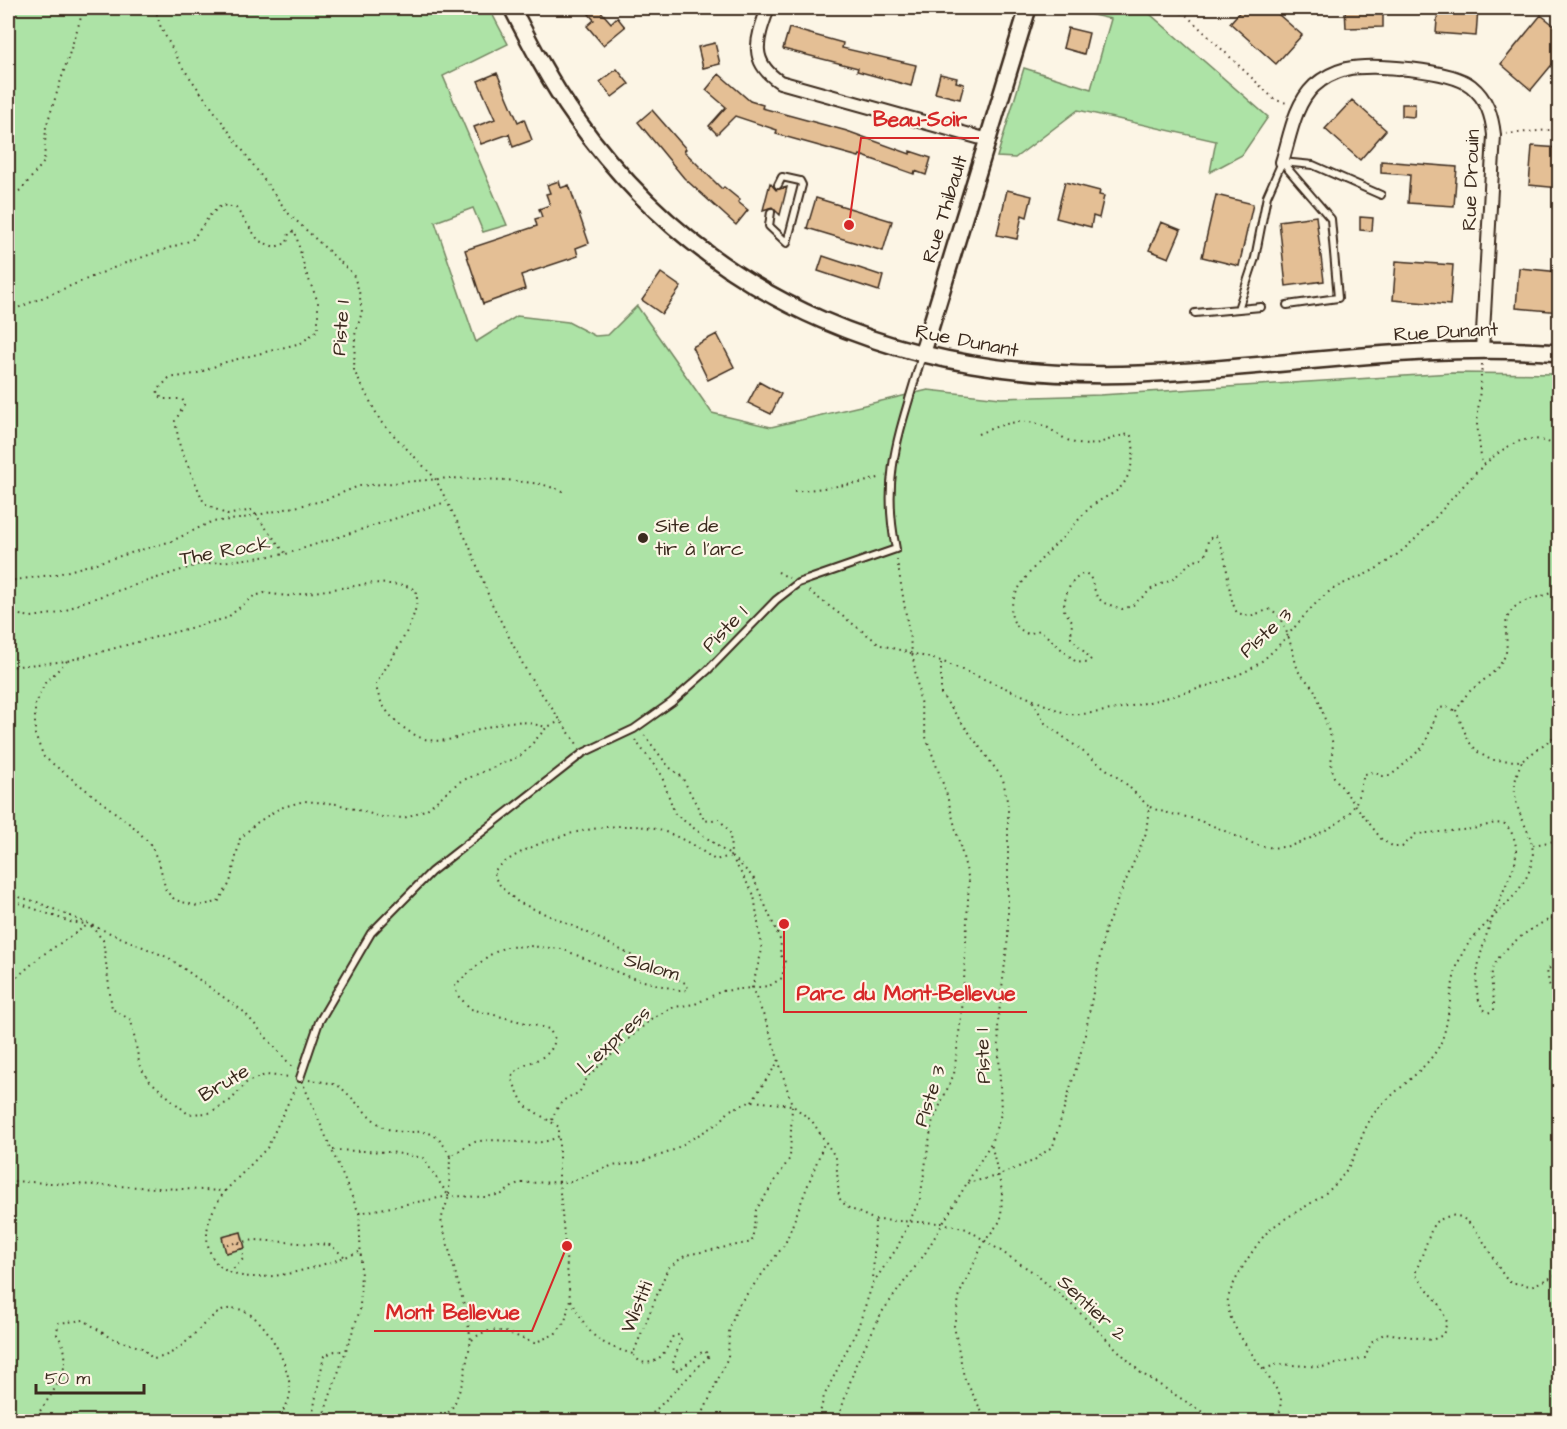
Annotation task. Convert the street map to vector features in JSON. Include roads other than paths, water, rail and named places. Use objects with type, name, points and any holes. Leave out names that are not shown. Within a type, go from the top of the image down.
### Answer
[{"type":"street","name":"Rue Dunant","points":[[512,8],[551,80],[601,151],[630,184],[694,242],[765,291],[809,314],[869,339],[922,355],[1011,372],[1084,375],[1203,370],[1482,350],[1560,353]]},
{"type":"street","points":[[768,8],[759,35],[758,50],[766,72],[780,82],[988,140]]},
{"type":"street","name":"Rue Thibault","points":[[922,355],[1029,8]]},
{"type":"street","name":"Rue Drouin","points":[[1282,162],[1299,107],[1313,87],[1332,73],[1344,69],[1434,72],[1461,79],[1481,97],[1493,122],[1494,135],[1482,350]]},
{"type":"lane","points":[[1282,162],[1313,165],[1381,195]]},
{"type":"lane","points":[[1282,162],[1331,219],[1338,298],[1287,305]]},
{"type":"lane","points":[[1238,309],[1255,258],[1267,196],[1282,162]]},
{"type":"lane","points":[[771,212],[769,226],[787,243],[802,185],[800,181],[782,177],[778,185]]},
{"type":"lane","points":[[1195,313],[1262,307]]},
{"type":"lane","name":"Piste 1","points":[[300,1078],[320,1022],[371,933],[431,872],[584,753],[634,729],[672,702],[708,670],[776,600],[798,583],[896,549],[890,516],[890,475],[896,440],[922,355]]},
{"type":"place","name":"Beau-Soir","points":[[849,225]]},
{"type":"place","name":"Site de tir à l'arc","points":[[643,538]]},
{"type":"place","name":"Parc du Mont-Bellevue","points":[[784,924]]},
{"type":"place","name":"Mont Bellevue","points":[[567,1246]]}]
